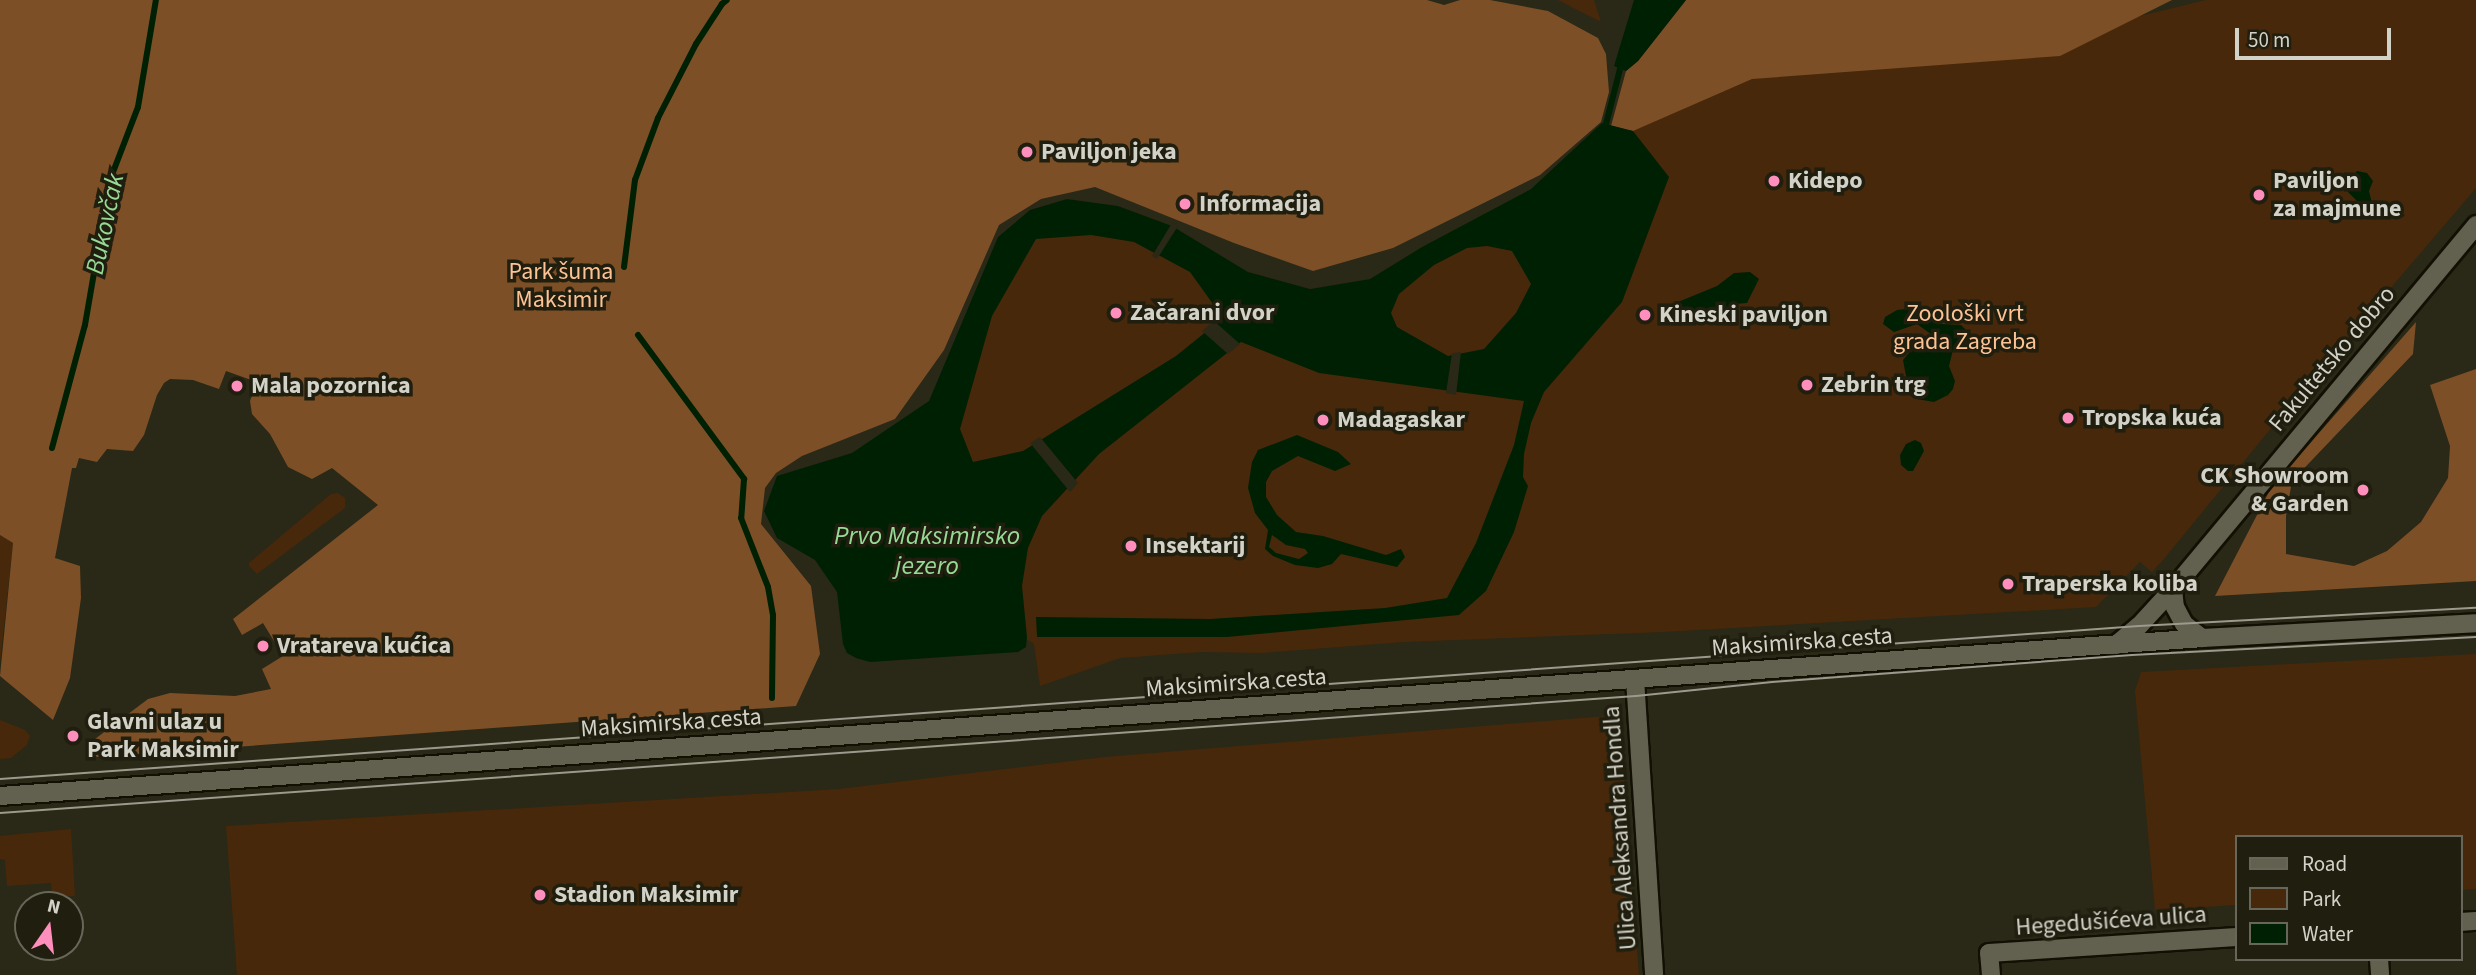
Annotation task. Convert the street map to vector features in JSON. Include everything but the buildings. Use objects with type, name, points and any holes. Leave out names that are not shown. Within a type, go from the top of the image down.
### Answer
[{"type":"main road","name":"Fakultetsko dobro","points":[[2116,645],[2173,589],[2476,225]]},
{"type":"main road","points":[[2173,589],[2175,607],[2184,624],[2202,638]]},
{"type":"main road","name":"Maksimirska cesta","points":[[0,796],[2202,638],[2476,623]]},
{"type":"main road","name":"Ulica Aleksandra Hondla","points":[[1635,679],[1654,975]]},
{"type":"main road","name":"Hegedušićeva ulica","points":[[1991,975],[1989,953],[2234,937]]},
{"type":"green space","name":"Park šuma Maksimir","points":[[0,0],[1427,0],[1444,5],[1460,0],[1490,0],[1548,11],[1598,38],[1606,54],[1609,92],[1601,122],[1540,175],[1393,248],[1313,271],[1234,243],[1095,187],[1041,199],[999,225],[944,350],[895,419],[802,456],[776,473],[765,488],[761,524],[811,586],[820,654],[796,706],[97,757],[87,748],[91,742],[148,699],[170,693],[235,696],[271,689],[262,669],[283,656],[263,623],[242,635],[233,619],[378,505],[332,468],[312,479],[288,467],[270,434],[252,414],[250,401],[257,382],[226,371],[219,389],[193,380],[170,379],[164,383],[157,395],[144,435],[133,451],[107,449],[97,462],[79,458],[76,468],[72,468],[55,558],[80,566],[81,598],[70,678],[53,720],[0,676],[13,543],[0,535]]},
{"type":"green space","points":[[1558,0],[1594,0],[1601,22]]},
{"type":"green space","points":[[1686,0],[2172,0],[2060,56],[1752,79],[1633,131],[1611,126],[1626,71],[1638,61]]},
{"type":"green space","name":"Zoološki vrt grada Zagreba","points":[[2206,0],[2476,0],[2476,188],[2272,427],[2163,560],[2152,572],[2140,562],[2096,607],[1663,632],[1404,642],[1261,653],[1201,652],[1120,658],[1040,686],[1034,644],[1020,635],[937,437],[967,315],[998,237],[1030,210],[1067,199],[1118,206],[1172,226],[1248,272],[1310,289],[1370,279],[1422,247],[1531,189],[1602,123],[1611,126],[1745,59],[2103,25]]},
{"type":"green space","points":[[2416,322],[2413,354],[2292,481],[2286,516],[2286,554],[2354,566],[2387,551],[2421,522],[2448,478],[2450,446],[2430,385],[2476,369],[2476,581],[2215,596],[2271,488]]},
{"type":"green space","points":[[338,493],[345,498],[345,508],[257,574],[249,566],[249,563],[331,494]]},
{"type":"green space","points":[[0,535],[13,543],[0,663]]},
{"type":"green space","points":[[2476,654],[2476,889],[2462,890],[2462,835],[2234,835],[2234,905],[2155,910],[2135,691],[2141,672]]},
{"type":"green space","points":[[1619,715],[1639,975],[237,975],[226,826],[839,789],[1105,757]]},
{"type":"green space","points":[[0,720],[25,730],[30,736],[27,745],[11,758],[0,759]]},
{"type":"green space","points":[[71,829],[75,891],[52,891],[51,883],[7,886],[5,860],[0,859],[0,836]]},
{"type":"water","points":[[1634,0],[1686,0],[1638,61],[1626,71],[1614,66]]},
{"type":"water","name":"Prvo Maksimirsko jezero","points":[[1602,123],[1633,131],[1669,177],[1622,302],[1544,392],[1531,423],[1524,454],[1523,477],[1528,486],[1514,532],[1486,591],[1459,615],[1227,637],[1037,637],[1036,617],[1210,619],[1385,608],[1447,598],[1476,543],[1514,445],[1524,401],[1319,373],[1241,342],[1099,454],[1042,516],[1028,548],[1022,586],[1027,637],[1026,647],[1018,652],[870,662],[856,658],[847,653],[843,644],[837,592],[815,560],[777,538],[764,511],[777,476],[852,453],[929,401],[998,237],[1030,210],[1067,199],[1118,206],[1172,226],[1248,272],[1310,289],[1370,279],[1422,247],[1531,189]],"holes":[[[1091,235],[1134,242],[1190,272],[1223,318],[1176,356],[1023,451],[973,462],[960,429],[992,316],[1036,239]],[[1487,246],[1512,251],[1531,284],[1516,313],[1484,349],[1448,356],[1397,327],[1391,313],[1399,294],[1434,265],[1467,248]]]},
{"type":"water","points":[[2357,171],[2367,173],[2373,181],[2369,191],[2373,207],[2366,216],[2356,210],[2357,201],[2348,192],[2346,185]]},
{"type":"water","points":[[1750,272],[1759,279],[1747,303],[1735,304],[1721,316],[1688,322],[1678,302],[1717,286],[1734,273]]},
{"type":"water","points":[[1918,308],[1931,312],[1941,324],[1961,325],[1968,332],[1954,346],[1949,366],[1955,381],[1953,389],[1948,395],[1934,402],[1917,399],[1908,387],[1903,360],[1913,348],[1932,349],[1936,344],[1935,337],[1917,324],[1894,332],[1883,324],[1885,317],[1897,310]]},
{"type":"water","points":[[1297,435],[1338,452],[1351,464],[1335,471],[1298,456],[1272,471],[1266,482],[1266,497],[1277,515],[1296,532],[1323,536],[1386,555],[1401,549],[1405,557],[1397,567],[1341,554],[1332,564],[1318,568],[1295,565],[1273,556],[1265,549],[1268,530],[1255,513],[1248,488],[1252,462],[1258,450]],"holes":[[[1272,535],[1286,545],[1305,549],[1308,553],[1299,559],[1276,553],[1269,547]]]},
{"type":"water","points":[[1915,440],[1921,443],[1924,451],[1913,471],[1908,471],[1901,465],[1900,455],[1906,444]]},
{"type":"pier","points":[[1172,223],[1178,226],[1157,259],[1152,256]]},
{"type":"pier","points":[[1214,321],[1240,344],[1228,354],[1202,331]]},
{"type":"pier","points":[[1461,352],[1456,395],[1446,393],[1452,353]]},
{"type":"pier","points":[[1040,437],[1078,483],[1070,492],[1030,443]]},
{"type":"waterway","name":"Bukovčak","points":[[52,448],[85,325],[110,180],[138,107],[156,0]]},
{"type":"waterway","points":[[624,267],[635,180],[658,118],[696,44],[727,0]]},
{"type":"waterway","points":[[1606,124],[1620,69]]},
{"type":"waterway","points":[[638,335],[744,479],[741,518],[768,587],[773,615],[772,698]]},
{"type":"tram line","points":[[0,779],[2139,626],[2476,608]]},
{"type":"tram line","points":[[0,813],[1636,696],[1772,682],[2132,655],[2476,637]]},
{"type":"place","name":"Paviljon jeka","points":[[1027,152]]},
{"type":"place","name":"Kidepo","points":[[1774,181]]},
{"type":"place","name":"Paviljon za majmune","points":[[2259,195]]},
{"type":"place","name":"Informacija","points":[[1185,204]]},
{"type":"place","name":"Začarani dvor","points":[[1116,313]]},
{"type":"place","name":"Kineski paviljon","points":[[1645,315]]},
{"type":"place","name":"Zebrin trg","points":[[1807,385]]},
{"type":"place","name":"Mala pozornica","points":[[237,386]]},
{"type":"place","name":"Tropska kuća","points":[[2068,418]]},
{"type":"place","name":"Madagaskar","points":[[1323,420]]},
{"type":"place","name":"CK Showroom & Garden","points":[[2363,490]]},
{"type":"place","name":"Insektarij","points":[[1131,546]]},
{"type":"place","name":"Traperska koliba","points":[[2008,584]]},
{"type":"place","name":"Vratareva kućica","points":[[263,646]]},
{"type":"place","name":"Glavni ulaz u Park Maksimir","points":[[73,736]]},
{"type":"place","name":"Stadion Maksimir","points":[[540,895]]}]
